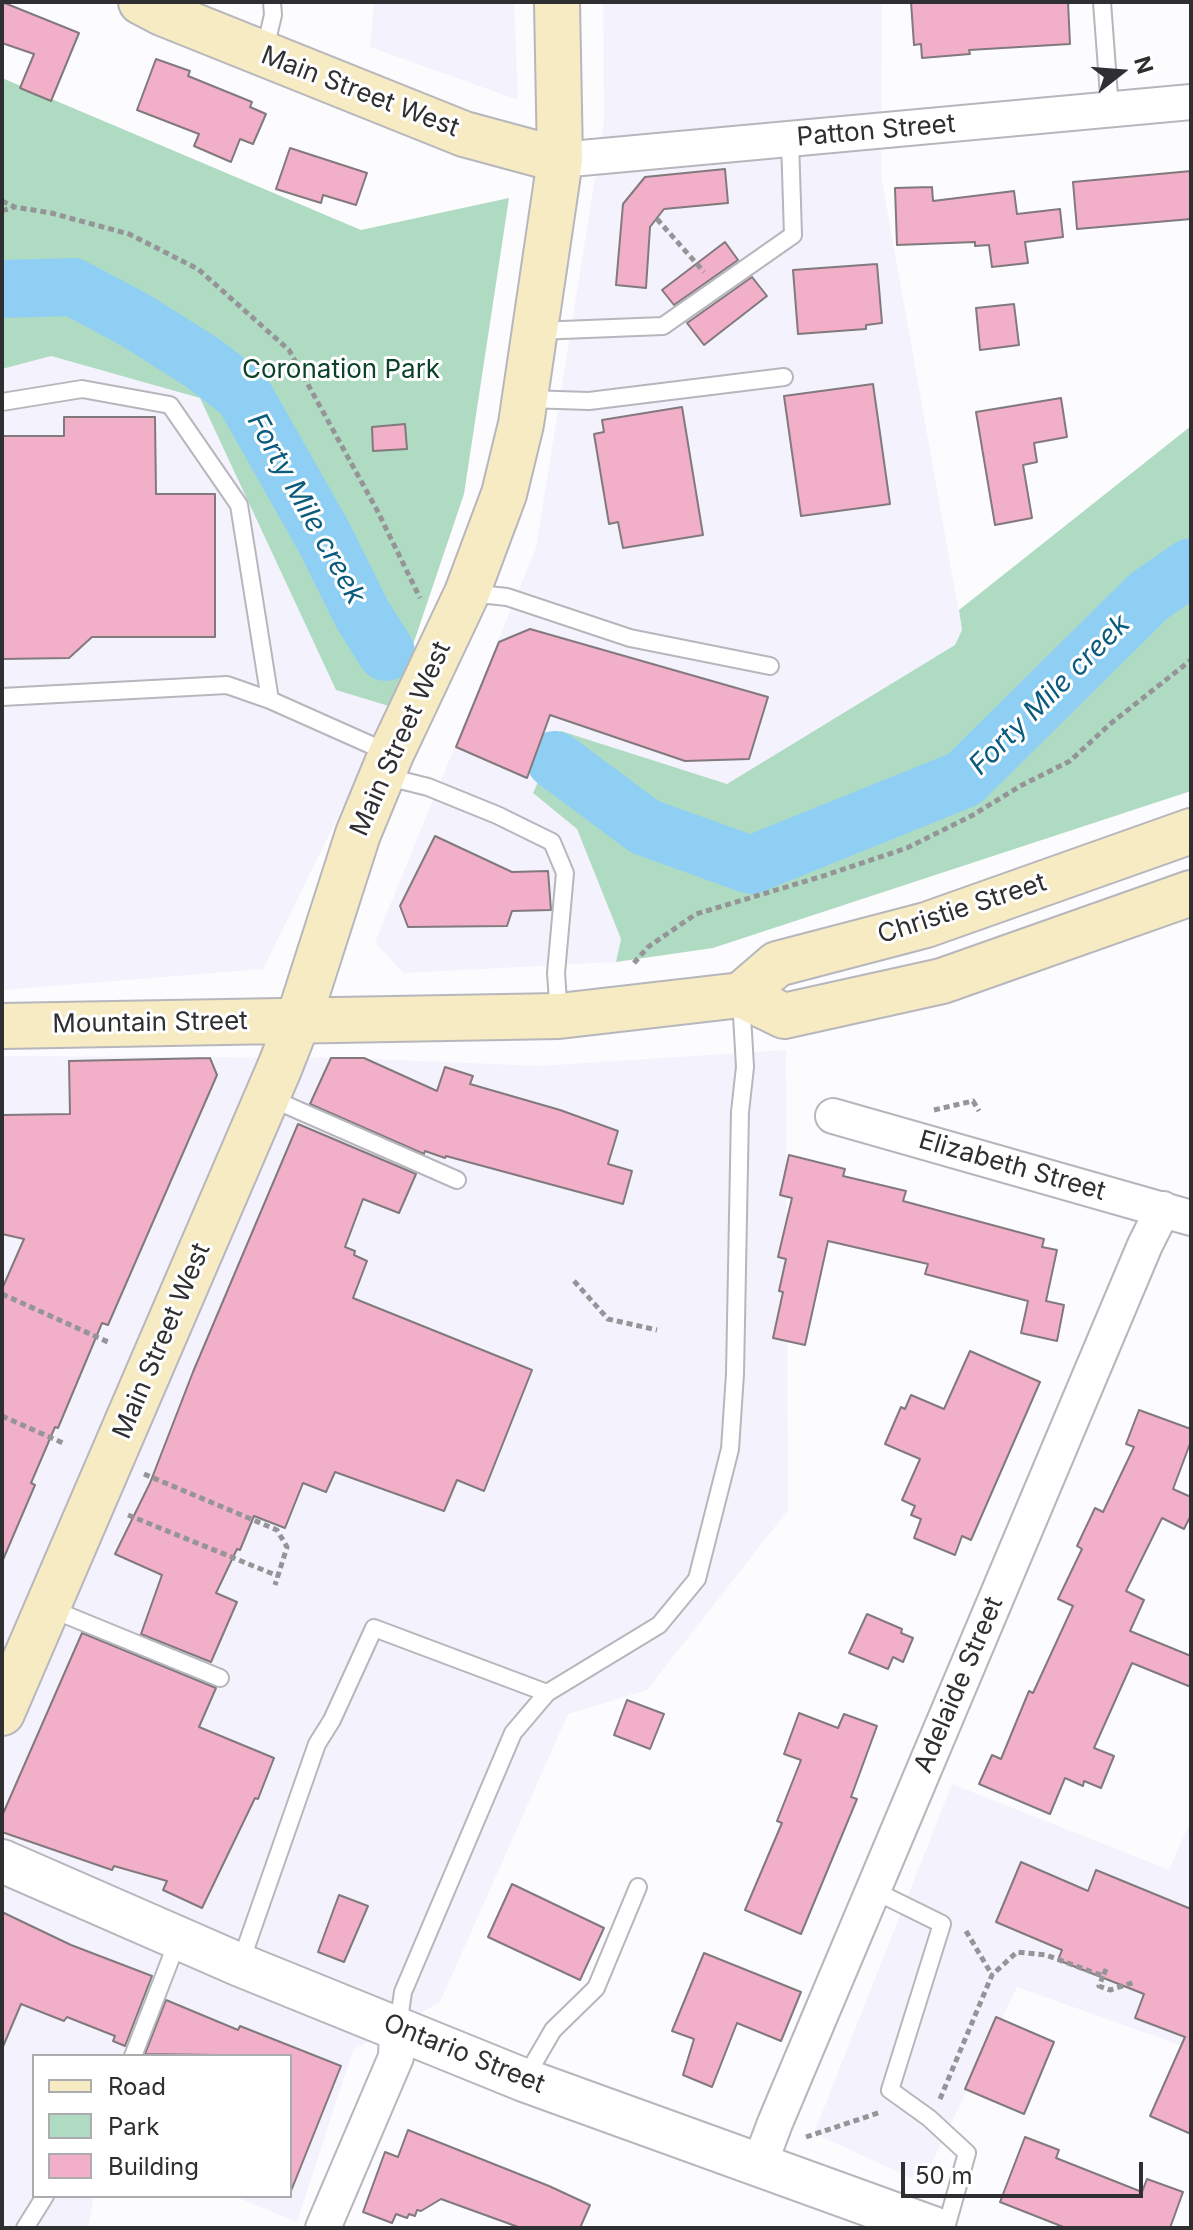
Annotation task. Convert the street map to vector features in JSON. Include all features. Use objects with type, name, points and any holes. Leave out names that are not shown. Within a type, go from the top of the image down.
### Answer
[{"type":"main road","name":"Main Street West","points":[[2,1713],[267,1097],[298,1021],[358,834],[467,593],[504,494],[525,399],[560,160],[464,134],[263,55],[141,2]]},
{"type":"main road","points":[[557,2],[560,160]]},
{"type":"main road","name":"Christie Street","points":[[741,995],[777,964],[926,925],[1191,831]]},
{"type":"main road","points":[[298,1021],[559,1016],[741,995],[784,1016],[942,981],[1191,893]]},
{"type":"main road","name":"Mountain Street","points":[[2,1026],[298,1021]]},
{"type":"street","name":"Patton Street","points":[[560,160],[1191,102]]},
{"type":"street","name":"Elizabeth Street","points":[[833,1116],[1177,1214]]},
{"type":"street","name":"Adelaide Street","points":[[760,2163],[1145,1245],[1177,1214]]},
{"type":"street","name":"Ontario Street","points":[[2,1861],[240,1965],[524,2080],[933,2228]]},
{"type":"street","points":[[323,2228],[396,2057],[397,2028]]},
{"type":"lane","points":[[263,55],[273,15],[272,2]]},
{"type":"lane","points":[[1102,2],[1110,109]]},
{"type":"lane","points":[[535,331],[663,326],[793,235],[790,140]]},
{"type":"lane","points":[[525,399],[589,401],[784,377]]},
{"type":"lane","points":[[2,402],[82,389],[170,405],[239,505],[270,700]]},
{"type":"lane","points":[[467,593],[507,597],[630,638],[770,666]]},
{"type":"lane","points":[[2,697],[227,685],[270,700],[428,787],[552,842],[565,873],[556,973],[559,1016]]},
{"type":"lane","points":[[397,2028],[403,1992],[513,1733],[547,1693],[659,1625],[697,1579],[730,1449],[735,1374],[740,1112],[745,1067],[741,995]]},
{"type":"lane","points":[[267,1097],[457,1180]]},
{"type":"lane","points":[[47,1608],[220,1678]]},
{"type":"lane","points":[[240,1965],[317,1744],[332,1720],[374,1628],[547,1693]]},
{"type":"lane","points":[[524,2080],[553,2030],[596,1988],[638,1887]]},
{"type":"lane","points":[[873,1890],[942,1924],[890,2090],[929,2118],[967,2153],[946,2228]]},
{"type":"lane","points":[[134,2054],[179,1938]]},
{"type":"lane","points":[[25,2228],[44,2198]]},
{"type":"path","points":[[2,201],[15,207],[51,213],[129,234],[198,269],[289,350],[377,510],[420,598]]},
{"type":"path","points":[[2,211],[15,207]]},
{"type":"path","points":[[657,219],[717,288]]},
{"type":"path","points":[[634,963],[648,947],[696,914],[907,848],[973,815],[1070,761],[1110,724],[1191,660]]},
{"type":"path","points":[[922,1113],[973,1101],[979,1111]]},
{"type":"path","points":[[574,1281],[608,1319],[657,1330]]},
{"type":"path","points":[[2,1294],[108,1342]]},
{"type":"path","points":[[2,1416],[63,1443]]},
{"type":"path","points":[[143,1474],[277,1530],[287,1547],[275,1585]]},
{"type":"path","points":[[127,1515],[278,1576]]},
{"type":"path","points":[[936,2110],[992,1975],[1017,1952],[1046,1955],[1103,1976]]},
{"type":"path","points":[[1107,1967],[1099,1986],[1110,1990],[1135,1982]]},
{"type":"path","points":[[806,2137],[862,2118]]},
{"type":"shaded area","points":[[374,2],[514,2],[518,100],[370,47]]},
{"type":"shaded area","points":[[603,2],[882,2],[881,175],[962,630],[956,645],[727,785],[560,731],[533,793],[577,829],[621,940],[616,962],[403,973],[375,942],[536,548],[604,122]]},
{"type":"shaded area","points":[[50,356],[200,397],[336,690],[392,707],[263,969],[2,990],[2,369]]},
{"type":"shaded area","points":[[786,1050],[788,1510],[647,1690],[568,1714],[440,2002],[353,2050],[297,2222],[239,2198],[292,2198],[292,2054],[32,2054],[32,2198],[94,2198],[88,2228],[2,2228],[2,1056],[349,1058],[539,1066]]},
{"type":"shaded area","points":[[952,1784],[1169,1870],[1191,1820],[1191,2049],[1017,1987],[922,2183],[814,2133]]},
{"type":"green space","name":"Coronation Park","points":[[2,78],[361,230],[509,198],[464,494],[392,707],[336,690],[200,398],[51,356],[2,369]]},
{"type":"green space","points":[[1191,426],[1191,791],[713,948],[616,962],[621,939],[577,829],[533,793],[561,731],[727,784],[955,645],[962,630],[959,610]]},
{"type":"building","points":[[2,2],[79,33],[51,101],[20,88],[34,54],[2,43]]},
{"type":"building","points":[[911,2],[1068,2],[1070,44],[969,50],[970,54],[922,58],[921,44],[914,45]]},
{"type":"building","points":[[156,59],[190,71],[188,76],[252,102],[250,107],[266,114],[253,144],[240,139],[231,162],[194,146],[199,134],[137,110]]},
{"type":"building","points":[[290,148],[367,173],[356,205],[323,195],[321,203],[276,189]]},
{"type":"building","points":[[725,169],[728,203],[664,209],[650,227],[646,288],[616,285],[623,204],[645,177]]},
{"type":"building","points":[[1191,171],[1191,219],[1077,229],[1073,182]]},
{"type":"building","points":[[932,187],[933,201],[1014,191],[1017,214],[1060,209],[1063,237],[1025,242],[1028,263],[992,267],[989,245],[975,246],[975,242],[897,245],[895,188]]},
{"type":"building","points":[[725,242],[738,260],[674,305],[662,290]]},
{"type":"building","points":[[877,264],[882,323],[866,325],[866,329],[798,334],[793,270]]},
{"type":"building","points":[[752,277],[767,296],[704,345],[687,323]]},
{"type":"building","points":[[1014,304],[1019,345],[980,350],[976,308]]},
{"type":"building","points":[[873,384],[890,504],[801,516],[784,396]]},
{"type":"building","points":[[1061,398],[1067,437],[1034,443],[1037,462],[1023,465],[1032,518],[995,525],[976,412]]},
{"type":"building","points":[[682,407],[703,535],[623,548],[618,522],[609,524],[594,434],[604,432],[602,420]]},
{"type":"building","points":[[64,417],[155,417],[156,494],[215,494],[215,637],[92,637],[69,658],[2,659],[2,436],[64,436]]},
{"type":"building","points":[[405,424],[407,449],[373,451],[372,427]]},
{"type":"building","points":[[530,629],[768,697],[749,759],[685,761],[550,715],[527,778],[456,747],[499,642]]},
{"type":"building","points":[[435,836],[512,872],[548,871],[551,910],[512,911],[507,926],[408,927],[400,906]]},
{"type":"building","points":[[210,1058],[217,1075],[108,1325],[102,1323],[58,1428],[55,1427],[31,1483],[35,1485],[2,1562],[2,1289],[24,1239],[2,1234],[2,1115],[70,1114],[69,1061]]},
{"type":"building","points":[[331,1058],[364,1058],[437,1091],[445,1067],[473,1076],[470,1084],[560,1110],[618,1131],[608,1164],[632,1171],[623,1204],[446,1156],[425,1151],[424,1154],[310,1104]]},
{"type":"building","points":[[298,1124],[416,1174],[399,1213],[363,1199],[345,1247],[367,1261],[353,1298],[532,1370],[484,1491],[457,1480],[444,1511],[335,1472],[326,1492],[303,1483],[285,1528],[254,1516],[240,1550],[237,1549],[216,1593],[237,1602],[211,1662],[141,1634],[162,1575],[115,1554],[150,1483],[193,1372]]},
{"type":"building","points":[[789,1155],[845,1169],[843,1176],[906,1191],[903,1201],[1044,1239],[1042,1247],[1057,1250],[1046,1301],[1064,1305],[1057,1341],[1021,1333],[1028,1301],[925,1274],[928,1264],[828,1241],[805,1345],[773,1338],[786,1259],[778,1257],[792,1198],[780,1195]]},
{"type":"building","points":[[970,1351],[1040,1382],[971,1540],[962,1536],[955,1555],[914,1538],[921,1519],[911,1515],[915,1506],[902,1500],[920,1459],[885,1444],[901,1407],[905,1409],[911,1395],[944,1409]]},
{"type":"building","points":[[1139,1410],[1191,1429],[1191,1441],[1173,1489],[1191,1497],[1191,1515],[1184,1529],[1162,1518],[1126,1591],[1144,1600],[1130,1631],[1191,1656],[1191,1687],[1132,1663],[1094,1748],[1114,1756],[1101,1788],[1084,1781],[1083,1786],[1065,1778],[1050,1814],[979,1784],[992,1755],[1001,1759],[1029,1691],[1033,1693],[1073,1606],[1058,1599],[1082,1549],[1077,1546],[1095,1508],[1103,1512],[1134,1447],[1126,1444]]},
{"type":"building","points":[[867,1614],[902,1629],[901,1633],[913,1638],[903,1662],[893,1657],[888,1669],[849,1653]]},
{"type":"building","points":[[82,1633],[216,1688],[199,1727],[274,1758],[258,1799],[255,1798],[202,1908],[163,1890],[167,1881],[114,1866],[112,1870],[2,1832],[2,1816]]},
{"type":"building","points":[[627,1700],[664,1714],[650,1749],[614,1735]]},
{"type":"building","points":[[799,1713],[838,1728],[844,1714],[877,1726],[851,1797],[857,1799],[801,1934],[745,1910],[782,1823],[777,1821],[801,1760],[784,1754]]},
{"type":"building","points":[[1021,1862],[1088,1891],[1096,1870],[1191,1909],[1191,2134],[1150,2116],[1185,2037],[1135,2018],[1144,1994],[1058,1960],[1062,1950],[996,1922]]},
{"type":"building","points":[[512,1884],[604,1928],[580,1980],[488,1937]]},
{"type":"building","points":[[339,1895],[368,1906],[344,1962],[318,1952]]},
{"type":"building","points":[[2,1912],[71,1945],[152,1976],[125,2046],[113,2041],[115,2036],[67,2017],[64,2021],[21,2004],[2,2049]]},
{"type":"building","points":[[704,1953],[801,1992],[781,2041],[737,2023],[712,2087],[683,2075],[694,2039],[672,2031]]},
{"type":"building","points":[[166,2000],[238,2030],[240,2026],[341,2066],[292,2188],[292,2054],[145,2054]]},
{"type":"building","points":[[996,2017],[1054,2042],[1024,2114],[965,2089]]},
{"type":"building","points":[[408,2130],[590,2205],[580,2228],[521,2228],[441,2199],[421,2211],[417,2210],[415,2216],[409,2214],[407,2218],[396,2214],[392,2223],[363,2212],[385,2152],[398,2157]]},
{"type":"building","points":[[1025,2137],[1059,2150],[1056,2158],[1142,2192],[1147,2179],[1183,2192],[1170,2228],[1066,2228],[1000,2202]]},
{"type":"waterway","name":"Forty Mile creek","points":[[2,289],[73,287],[135,320],[203,363],[243,394],[325,539],[362,614],[386,652]]},
{"type":"waterway","name":"Forty Mile creek","points":[[555,760],[645,827],[751,865],[964,779],[1149,596],[1191,567]]}]
